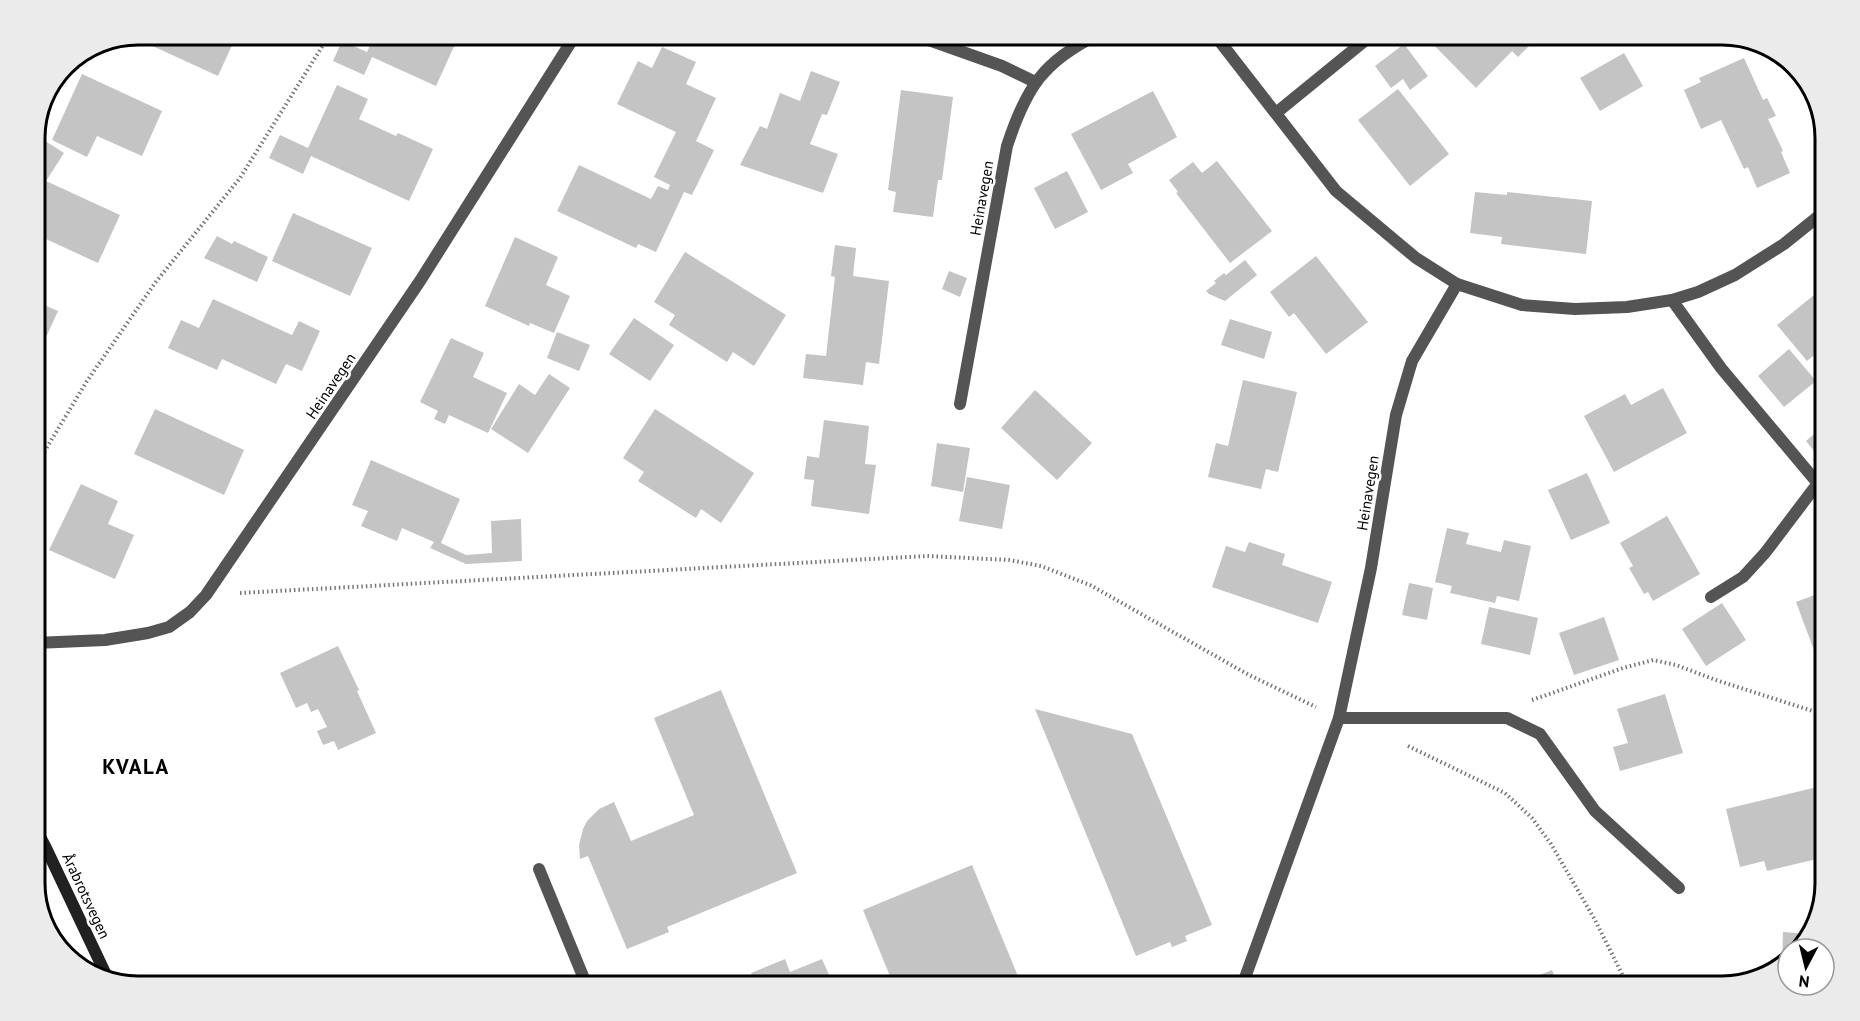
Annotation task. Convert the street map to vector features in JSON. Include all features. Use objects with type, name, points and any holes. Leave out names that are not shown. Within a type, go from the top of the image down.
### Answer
[{"type":"main road","name":"Årabrotsvegen","points":[[45,846],[103,968]]},
{"type":"street","name":"Heinavegen","points":[[45,643],[105,640],[169,627],[190,612],[206,595],[420,281],[569,45]]},
{"type":"street","points":[[943,45],[1002,66],[1035,82]]},
{"type":"street","name":"Heinavegen","points":[[960,404],[1007,146],[1016,118],[1035,82],[1054,62],[1078,45]]},
{"type":"street","points":[[1223,45],[1336,190],[1416,258],[1457,284],[1522,305],[1575,309],[1627,307],[1672,300],[1698,292],[1735,275],[1784,244],[1815,219]]},
{"type":"street","points":[[1276,113],[1359,45]]},
{"type":"street","name":"Heinavegen","points":[[1246,976],[1339,718],[1371,568],[1395,415],[1412,361],[1457,284]]},
{"type":"street","points":[[1672,300],[1721,368],[1815,480]]},
{"type":"street","points":[[1711,597],[1743,577],[1815,496]]},
{"type":"street","points":[[1339,718],[1507,718],[1540,734],[1595,810],[1679,888]]},
{"type":"street","points":[[539,869],[583,976]]},
{"type":"path","points":[[45,450],[87,381],[155,283],[240,178],[323,45]]},
{"type":"path","points":[[206,595],[927,556],[1009,560],[1041,566],[1090,585],[1249,675],[1339,718]]},
{"type":"path","points":[[1507,718],[1522,703],[1653,660],[1676,665],[1815,712]]},
{"type":"path","points":[[1425,754],[1505,794],[1532,818],[1551,844],[1595,920],[1623,976]]},
{"type":"building","points":[[150,45],[232,45],[218,76]]},
{"type":"building","points":[[340,45],[351,45],[367,52],[370,45],[455,45],[436,86],[372,57],[364,75],[333,61]]},
{"type":"building","points":[[1405,45],[1428,76],[1410,90],[1403,79],[1391,88],[1375,66]]},
{"type":"building","points":[[1434,45],[1530,45],[1518,57],[1512,51],[1476,88]]},
{"type":"building","points":[[662,47],[696,62],[686,84],[716,98],[696,141],[714,150],[692,195],[684,192],[656,252],[638,244],[636,248],[557,211],[579,165],[651,199],[658,186],[668,190],[670,185],[654,177],[676,132],[617,104],[638,61],[652,68]]},
{"type":"building","points":[[1624,53],[1643,86],[1600,111],[1580,78]]},
{"type":"building","points":[[1744,58],[1763,100],[1767,98],[1776,116],[1768,119],[1783,151],[1781,152],[1790,173],[1757,188],[1748,167],[1744,169],[1721,120],[1701,129],[1684,90],[1701,82],[1699,78]]},
{"type":"building","points":[[811,71],[840,82],[827,115],[822,114],[810,144],[838,154],[823,193],[740,165],[760,126],[767,129],[780,93],[800,101]]},
{"type":"building","points":[[82,74],[162,111],[142,156],[97,136],[87,157],[52,140]]},
{"type":"building","points":[[337,85],[368,99],[359,119],[396,136],[398,133],[433,149],[409,201],[311,156],[303,174],[269,158],[280,135],[308,148]]},
{"type":"building","points":[[1398,89],[1449,154],[1410,186],[1358,120]]},
{"type":"building","points":[[901,90],[953,97],[942,180],[938,180],[933,217],[893,212],[896,192],[888,190]]},
{"type":"building","points":[[1153,91],[1177,137],[1128,164],[1133,173],[1101,190],[1071,134]]},
{"type":"building","points":[[45,141],[64,153],[46,181],[120,215],[98,263],[45,239]]},
{"type":"building","points":[[1217,161],[1272,231],[1230,263],[1176,193],[1178,192],[1169,180],[1193,162],[1202,173]]},
{"type":"building","points":[[1067,171],[1088,212],[1055,229],[1034,188]]},
{"type":"building","points":[[1475,192],[1507,195],[1507,192],[1592,201],[1586,254],[1501,244],[1502,237],[1470,233]]},
{"type":"building","points":[[293,213],[372,248],[350,296],[272,261]]},
{"type":"building","points":[[217,236],[232,244],[234,241],[268,257],[257,282],[204,258]]},
{"type":"building","points":[[515,237],[558,257],[546,285],[570,296],[554,333],[530,323],[529,326],[485,306]]},
{"type":"building","points":[[835,245],[856,248],[853,276],[889,281],[879,364],[866,362],[863,385],[803,378],[806,354],[826,356],[835,277],[831,276]]},
{"type":"building","points":[[685,252],[786,315],[754,366],[733,352],[727,362],[669,325],[675,315],[654,302]]},
{"type":"building","points":[[1316,256],[1368,322],[1326,354],[1294,313],[1289,317],[1270,292]]},
{"type":"building","points":[[1245,260],[1257,275],[1225,301],[1206,291],[1224,273],[1226,275]]},
{"type":"building","points":[[949,271],[967,278],[960,297],[942,289]]},
{"type":"building","points":[[1815,294],[1815,354],[1807,361],[1777,325]]},
{"type":"building","points":[[213,299],[292,335],[299,321],[320,331],[302,371],[286,364],[276,384],[222,359],[217,370],[168,348],[181,320],[199,328]]},
{"type":"building","points":[[45,305],[58,311],[45,339]]},
{"type":"building","points":[[634,318],[674,345],[650,381],[609,354]]},
{"type":"building","points":[[1230,319],[1272,332],[1264,359],[1221,345]]},
{"type":"building","points":[[557,332],[590,345],[579,371],[547,358]]},
{"type":"building","points":[[451,338],[484,353],[473,377],[507,393],[488,433],[449,415],[445,424],[434,419],[438,411],[420,402]]},
{"type":"building","points":[[1789,349],[1815,382],[1784,407],[1758,376]]},
{"type":"building","points":[[549,374],[570,388],[528,453],[491,429],[519,384],[535,395]]},
{"type":"building","points":[[1243,380],[1297,392],[1278,472],[1266,469],[1261,489],[1208,477],[1216,443],[1228,446]]},
{"type":"building","points":[[1663,388],[1687,433],[1614,472],[1584,416],[1625,394],[1631,405]]},
{"type":"building","points":[[1035,390],[1092,443],[1057,480],[1001,428]]},
{"type":"building","points":[[155,409],[244,450],[224,495],[134,454]]},
{"type":"building","points":[[655,409],[754,473],[721,523],[701,509],[696,518],[638,481],[644,472],[623,458]]},
{"type":"building","points":[[824,420],[869,426],[865,464],[876,465],[869,514],[811,506],[814,480],[804,479],[807,456],[819,458]]},
{"type":"building","points":[[1815,433],[1815,452],[1806,441]]},
{"type":"building","points":[[937,443],[970,448],[963,492],[931,486]]},
{"type":"building","points":[[371,460],[460,499],[441,543],[466,555],[492,553],[491,521],[521,519],[522,561],[466,564],[430,548],[434,542],[402,528],[397,541],[361,526],[368,511],[352,505]]},
{"type":"building","points":[[1587,473],[1610,523],[1571,540],[1548,490]]},
{"type":"building","points":[[967,477],[1010,485],[1002,529],[959,521]]},
{"type":"building","points":[[81,484],[118,501],[108,524],[134,535],[115,579],[49,550]]},
{"type":"building","points":[[1667,516],[1700,574],[1653,601],[1648,592],[1644,594],[1629,568],[1633,566],[1620,543]]},
{"type":"building","points":[[1447,528],[1469,533],[1466,544],[1501,552],[1504,540],[1531,546],[1519,601],[1497,596],[1495,603],[1450,593],[1452,586],[1435,582]]},
{"type":"building","points":[[1249,542],[1285,554],[1282,565],[1332,582],[1318,623],[1212,587],[1226,546],[1245,552]]},
{"type":"building","points":[[1409,583],[1433,588],[1427,620],[1402,615]]},
{"type":"building","points":[[1815,595],[1815,653],[1796,602]]},
{"type":"building","points":[[1722,603],[1746,640],[1706,666],[1682,629]]},
{"type":"building","points":[[1489,607],[1538,618],[1530,655],[1481,644]]},
{"type":"building","points":[[1604,617],[1619,660],[1574,675],[1559,633]]},
{"type":"building","points":[[338,646],[376,733],[338,750],[334,741],[323,745],[317,731],[327,727],[318,709],[311,712],[307,703],[296,708],[280,673]]},
{"type":"building","points":[[721,690],[797,873],[667,927],[669,932],[627,949],[588,856],[580,859],[579,845],[583,829],[587,821],[599,809],[614,802],[631,841],[694,815],[654,718]]},
{"type":"building","points":[[1665,694],[1683,753],[1620,771],[1613,747],[1628,743],[1617,709]]},
{"type":"building","points":[[1035,709],[1132,734],[1212,925],[1185,936],[1187,941],[1172,947],[1170,942],[1136,956]]},
{"type":"building","points":[[1815,787],[1815,859],[1767,871],[1764,861],[1740,867],[1726,809]]},
{"type":"building","points":[[972,865],[1018,976],[890,976],[863,910]]},
{"type":"building","points":[[1783,932],[1800,933],[1783,937]]},
{"type":"building","points":[[785,959],[790,972],[822,959],[830,976],[752,976],[751,973]]},
{"type":"building","points":[[1552,970],[1555,976],[1537,976]]},
{"type":"district","name":"KVALA","points":[[136,767]]}]
